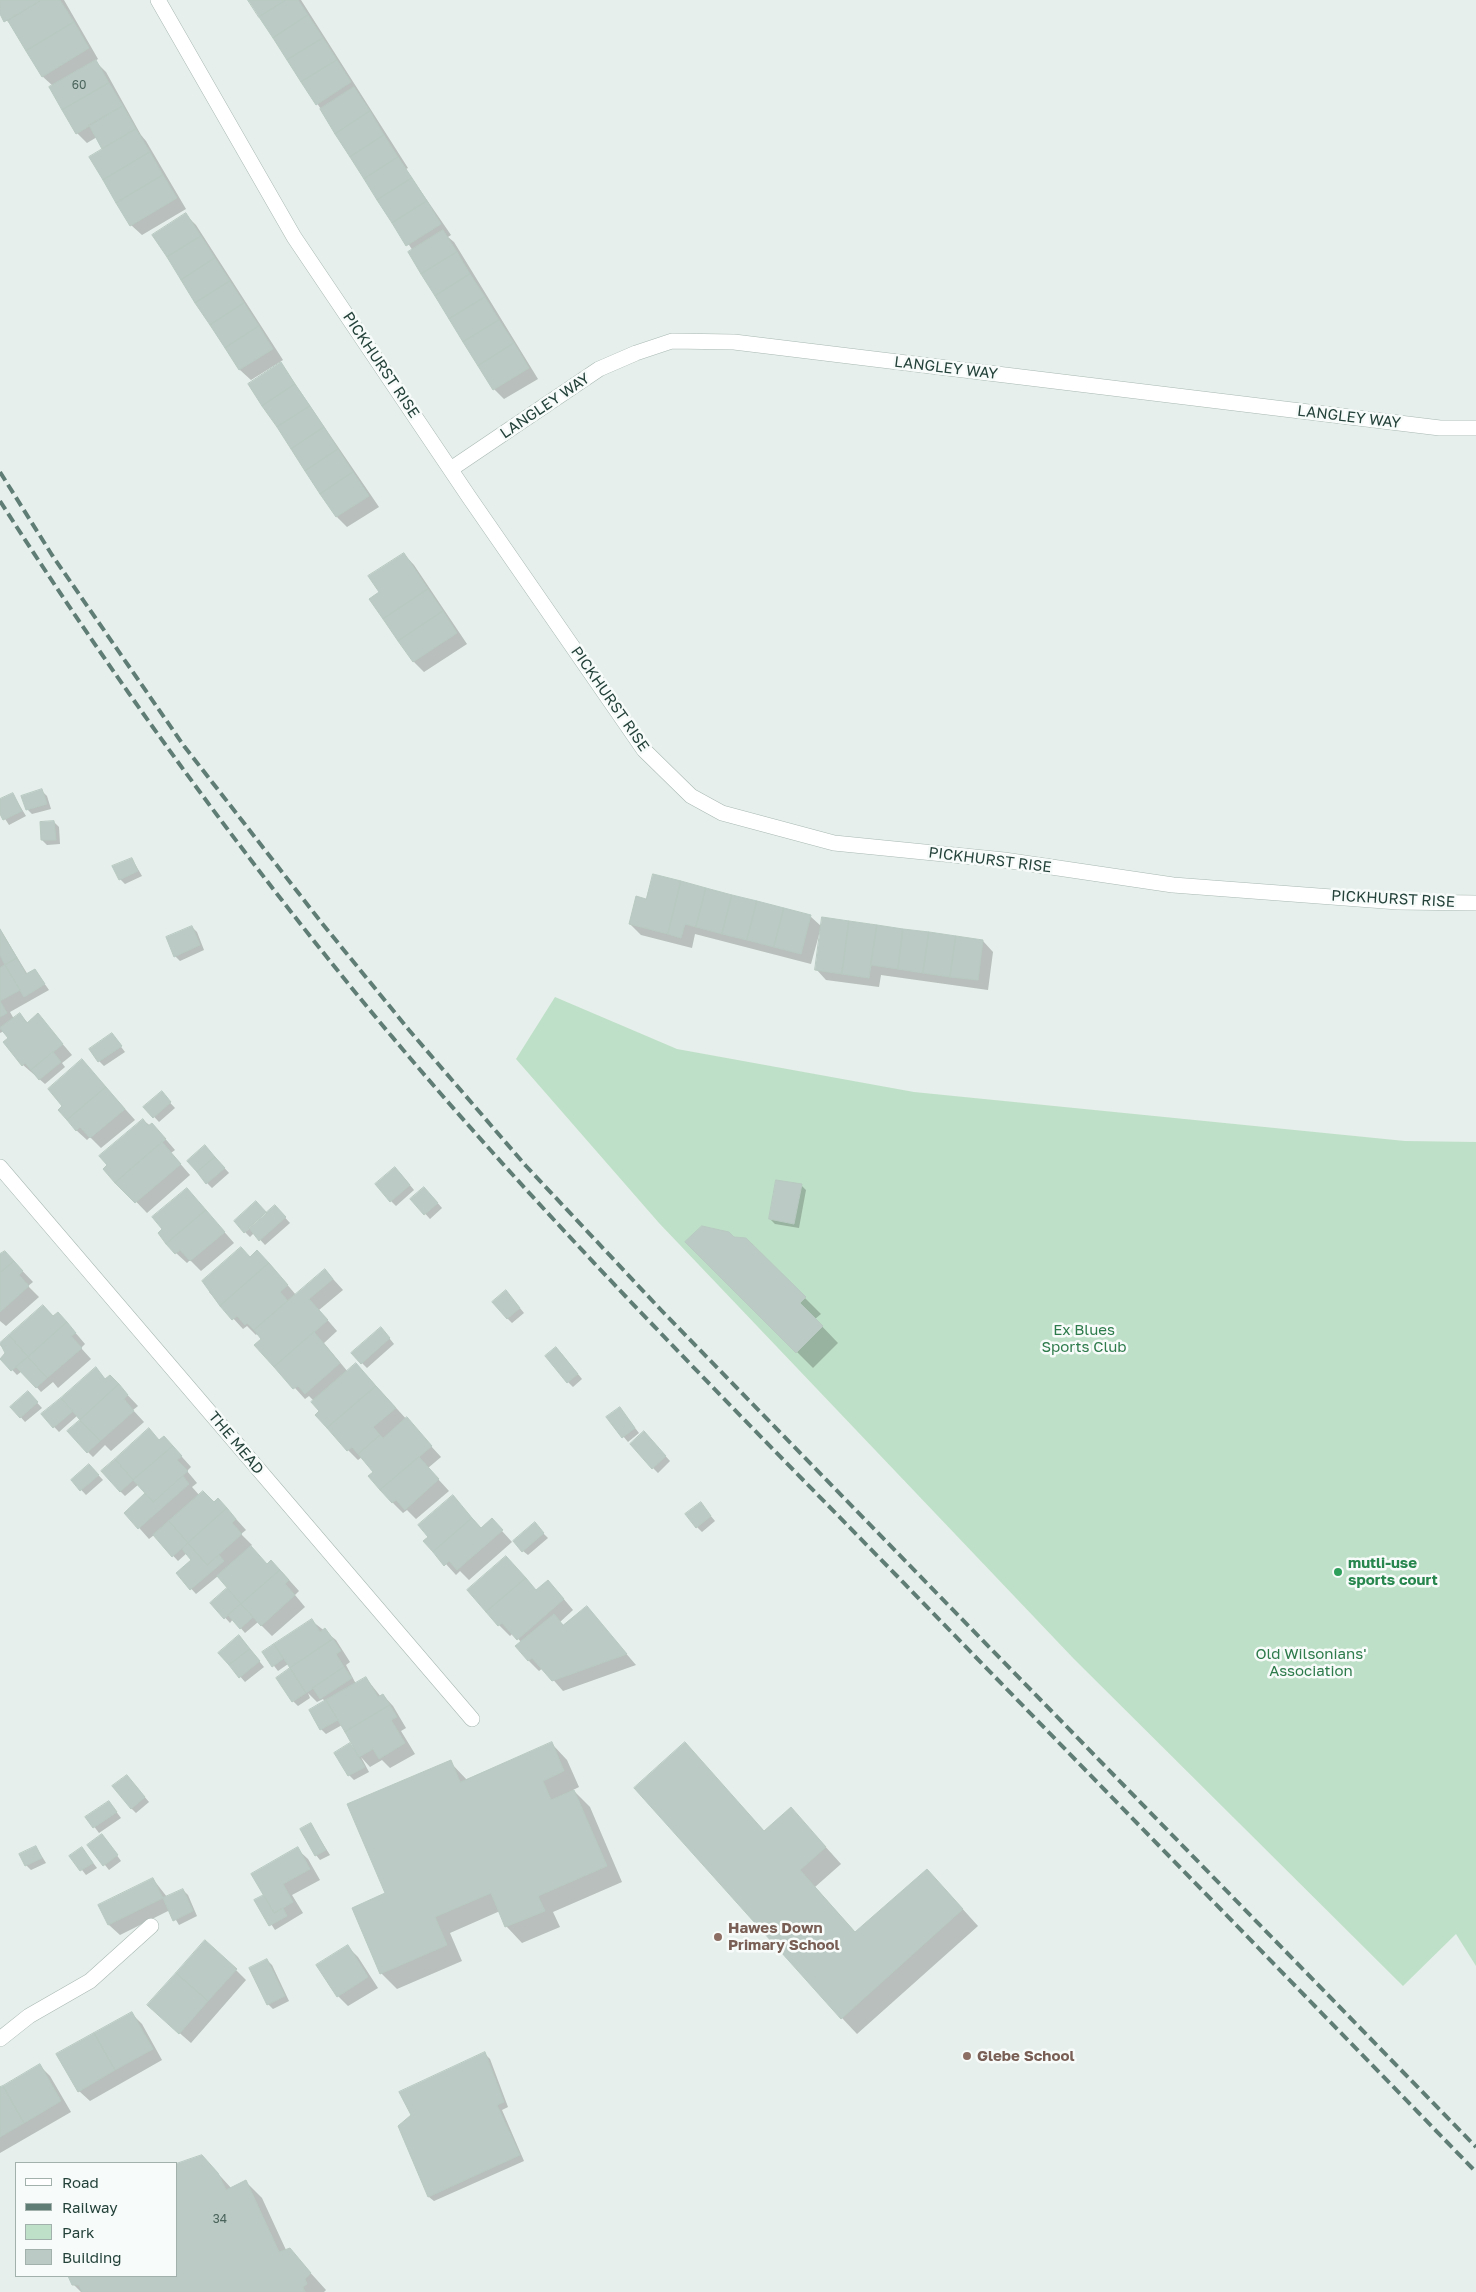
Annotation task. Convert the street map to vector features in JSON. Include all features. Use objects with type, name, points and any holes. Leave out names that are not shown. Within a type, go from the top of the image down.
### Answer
[{"type":"street","name":"PICKHURST RISE","points":[[158,0],[294,237],[644,750],[692,796],[722,813],[834,843],[1004,860],[1172,885],[1398,902],[1476,903]]},
{"type":"street","name":"LANGLEY WAY","points":[[451,469],[599,370],[636,353],[672,341],[734,342],[1440,428],[1476,428]]},
{"type":"street","name":"THE MEAD","points":[[0,1167],[472,1719]]},
{"type":"street","points":[[0,2039],[28,2016],[90,1981],[151,1926]]},
{"type":"green space","name":"Ex Blues Sports Club","points":[[555,997],[677,1049],[914,1092],[1405,1141],[1476,1142],[1476,1966],[1456,1934],[1403,1986],[1074,1659],[659,1223],[516,1059]]},
{"type":"building","points":[[0,0],[41,0],[4,22],[0,14]]},
{"type":"building","points":[[42,0],[60,0],[74,22],[26,51],[8,21]]},
{"type":"building","points":[[248,0],[286,0],[259,17]]},
{"type":"building","points":[[286,0],[298,0],[308,15],[273,38],[259,17]]},
{"type":"building","points":[[308,15],[323,38],[287,60],[273,38]]},
{"type":"building","points":[[74,22],[89,48],[42,77],[26,51]]},
{"type":"building","points":[[323,38],[337,60],[301,82],[287,60]]},
{"type":"building","points":[[96,60],[109,83],[62,110],[49,87]]},
{"type":"building","points":[[337,60],[351,82],[316,105],[301,82]]},
{"type":"building","points":[[109,83],[123,106],[76,134],[62,110]]},
{"type":"building","points":[[354,87],[370,111],[335,134],[320,109]]},
{"type":"building","points":[[123,106],[136,129],[102,149],[89,125]]},
{"type":"building","points":[[370,111],[384,135],[350,157],[335,134]]},
{"type":"building","points":[[136,129],[150,152],[103,180],[89,157]]},
{"type":"building","points":[[384,135],[398,157],[364,179],[350,157]]},
{"type":"building","points":[[150,152],[163,175],[116,203],[103,180]]},
{"type":"building","points":[[398,157],[412,178],[377,200],[364,179]]},
{"type":"building","points":[[163,175],[177,198],[130,226],[116,203]]},
{"type":"building","points":[[412,178],[427,201],[392,223],[377,200]]},
{"type":"building","points":[[427,201],[441,224],[406,246],[392,223]]},
{"type":"building","points":[[186,213],[201,236],[167,257],[152,235]]},
{"type":"building","points":[[443,230],[457,252],[421,274],[408,252]]},
{"type":"building","points":[[201,236],[215,258],[181,280],[167,257]]},
{"type":"building","points":[[457,252],[470,274],[435,296],[421,274]]},
{"type":"building","points":[[215,258],[230,281],[195,303],[181,280]]},
{"type":"building","points":[[470,274],[485,297],[449,319],[435,296]]},
{"type":"building","points":[[230,281],[244,303],[210,325],[195,303]]},
{"type":"building","points":[[485,297],[499,320],[463,342],[449,319]]},
{"type":"building","points":[[244,303],[259,326],[225,348],[210,325]]},
{"type":"building","points":[[499,320],[514,343],[478,366],[463,342]]},
{"type":"building","points":[[259,326],[273,349],[239,370],[225,348]]},
{"type":"building","points":[[514,343],[529,368],[493,390],[478,366]]},
{"type":"building","points":[[281,362],[295,384],[262,406],[248,384]]},
{"type":"building","points":[[295,384],[310,406],[277,427],[262,406]]},
{"type":"building","points":[[310,406],[324,427],[291,449],[277,427]]},
{"type":"building","points":[[324,427],[338,449],[305,471],[291,449]]},
{"type":"building","points":[[338,449],[353,472],[320,494],[305,471]]},
{"type":"building","points":[[353,472],[369,496],[336,517],[320,494]]},
{"type":"building","points":[[404,553],[428,589],[383,619],[369,599],[379,592],[368,576]]},
{"type":"building","points":[[428,589],[443,611],[398,641],[383,619]]},
{"type":"building","points":[[443,611],[457,633],[413,662],[398,641]]},
{"type":"building","points":[[42,789],[47,804],[26,810],[21,796]]},
{"type":"building","points":[[13,793],[22,811],[3,820],[0,814],[0,799]]},
{"type":"building","points":[[54,821],[56,840],[41,840],[40,822]]},
{"type":"building","points":[[132,858],[138,871],[119,880],[112,866]]},
{"type":"building","points":[[653,874],[681,881],[668,934],[629,924],[636,896],[646,899]]},
{"type":"building","points":[[681,881],[706,888],[696,927],[685,924],[681,938],[668,934]]},
{"type":"building","points":[[706,888],[732,895],[722,934],[696,927]]},
{"type":"building","points":[[732,895],[757,901],[747,940],[722,934]]},
{"type":"building","points":[[757,901],[784,908],[774,947],[747,940]]},
{"type":"building","points":[[784,908],[811,915],[801,954],[774,947]]},
{"type":"building","points":[[822,917],[849,921],[842,974],[815,970]]},
{"type":"building","points":[[849,921],[877,925],[869,978],[842,974]]},
{"type":"building","points":[[877,925],[903,929],[898,969],[871,965]]},
{"type":"building","points":[[192,926],[200,945],[174,957],[166,937]]},
{"type":"building","points":[[0,929],[17,958],[5,965],[0,955]]},
{"type":"building","points":[[903,929],[929,932],[923,973],[898,969]]},
{"type":"building","points":[[929,932],[956,936],[950,977],[923,973]]},
{"type":"building","points":[[956,936],[983,940],[978,980],[950,977]]},
{"type":"building","points":[[17,958],[26,974],[35,969],[45,984],[24,997],[5,965]]},
{"type":"building","points":[[5,965],[20,990],[0,1001],[0,968]]},
{"type":"building","points":[[0,1001],[7,1013],[0,1017]]},
{"type":"building","points":[[20,1013],[27,1023],[38,1013],[63,1044],[31,1070],[25,1063],[22,1066],[3,1042],[8,1038],[0,1028]]},
{"type":"building","points":[[112,1033],[122,1046],[98,1062],[89,1049]]},
{"type":"building","points":[[53,1052],[61,1062],[39,1080],[31,1070]]},
{"type":"building","points":[[82,1059],[106,1087],[67,1120],[58,1110],[62,1106],[48,1089]]},
{"type":"building","points":[[106,1087],[125,1109],[90,1138],[80,1127],[76,1131],[67,1120]]},
{"type":"building","points":[[162,1091],[171,1102],[153,1118],[143,1107]]},
{"type":"building","points":[[143,1119],[148,1126],[152,1123],[166,1139],[115,1183],[103,1169],[107,1165],[99,1156]]},
{"type":"building","points":[[162,1142],[181,1164],[135,1203],[115,1183]]},
{"type":"building","points":[[205,1145],[215,1157],[197,1172],[187,1161]]},
{"type":"building","points":[[215,1157],[225,1168],[206,1184],[197,1172]]},
{"type":"building","points":[[395,1167],[410,1185],[390,1202],[375,1184]]},
{"type":"building","points":[[776,1180],[802,1184],[794,1224],[769,1219]]},
{"type":"building","points":[[424,1187],[438,1203],[424,1215],[410,1199]]},
{"type":"building","points":[[187,1188],[206,1210],[166,1244],[158,1233],[162,1229],[152,1217]]},
{"type":"building","points":[[256,1201],[267,1213],[244,1233],[234,1221]]},
{"type":"building","points":[[275,1205],[286,1217],[259,1241],[249,1228]]},
{"type":"building","points":[[206,1210],[225,1232],[190,1261],[180,1250],[175,1254],[166,1244]]},
{"type":"building","points":[[702,1226],[729,1232],[734,1237],[746,1238],[806,1297],[800,1303],[823,1326],[796,1353],[685,1242]]},
{"type":"building","points":[[241,1247],[250,1257],[257,1250],[269,1263],[220,1306],[202,1281]]},
{"type":"building","points":[[5,1251],[14,1261],[0,1273],[0,1254]]},
{"type":"building","points":[[14,1261],[23,1271],[19,1275],[29,1286],[0,1312],[0,1273]]},
{"type":"building","points":[[269,1263],[288,1285],[280,1292],[288,1301],[254,1330],[247,1323],[245,1325],[237,1316],[232,1320],[220,1306]]},
{"type":"building","points":[[325,1269],[333,1279],[309,1299],[328,1320],[274,1367],[254,1345],[261,1339],[254,1330]]},
{"type":"building","points":[[506,1290],[520,1308],[507,1319],[492,1302]]},
{"type":"building","points":[[43,1305],[53,1316],[58,1312],[67,1322],[28,1357],[9,1335]]},
{"type":"building","points":[[67,1322],[76,1333],[71,1336],[82,1348],[47,1378],[28,1357]]},
{"type":"building","points":[[381,1327],[390,1338],[361,1364],[351,1353]]},
{"type":"building","points":[[314,1332],[340,1363],[305,1394],[298,1386],[293,1389],[274,1367]]},
{"type":"building","points":[[9,1335],[28,1357],[11,1371],[0,1359],[5,1353],[0,1343]]},
{"type":"building","points":[[556,1347],[578,1374],[567,1383],[545,1356]]},
{"type":"building","points":[[28,1357],[47,1378],[36,1388],[16,1367]]},
{"type":"building","points":[[356,1363],[376,1386],[327,1428],[315,1415],[319,1411],[311,1402]]},
{"type":"building","points":[[96,1367],[105,1379],[110,1375],[119,1384],[80,1420],[61,1398]]},
{"type":"building","points":[[119,1384],[128,1395],[124,1399],[134,1411],[100,1441],[80,1420]]},
{"type":"building","points":[[376,1386],[396,1408],[373,1427],[380,1435],[358,1454],[352,1447],[347,1451],[327,1428]]},
{"type":"building","points":[[28,1391],[38,1402],[20,1418],[10,1407]]},
{"type":"building","points":[[61,1398],[73,1411],[53,1428],[41,1414]]},
{"type":"building","points":[[620,1407],[635,1428],[622,1438],[606,1417]]},
{"type":"building","points":[[407,1417],[432,1446],[380,1490],[368,1476],[373,1472],[358,1454],[380,1435],[383,1438]]},
{"type":"building","points":[[80,1420],[100,1441],[87,1453],[67,1431]]},
{"type":"building","points":[[149,1428],[159,1440],[164,1436],[173,1446],[133,1480],[115,1459]]},
{"type":"building","points":[[644,1431],[666,1456],[652,1469],[630,1444]]},
{"type":"building","points":[[173,1446],[182,1456],[177,1460],[188,1471],[153,1502],[133,1480]]},
{"type":"building","points":[[419,1457],[439,1479],[405,1510],[396,1500],[392,1503],[380,1490]]},
{"type":"building","points":[[115,1459],[133,1480],[120,1492],[101,1471]]},
{"type":"building","points":[[89,1464],[99,1475],[80,1491],[71,1480]]},
{"type":"building","points":[[183,1476],[189,1484],[138,1529],[124,1513],[145,1493],[153,1502]]},
{"type":"building","points":[[203,1491],[214,1502],[218,1498],[227,1508],[188,1543],[169,1521]]},
{"type":"building","points":[[453,1495],[472,1518],[433,1552],[423,1541],[428,1537],[418,1525]]},
{"type":"building","points":[[701,1502],[711,1516],[696,1528],[685,1514]]},
{"type":"building","points":[[227,1508],[236,1519],[232,1523],[242,1534],[207,1565],[188,1543]]},
{"type":"building","points":[[472,1518],[481,1528],[492,1518],[503,1530],[457,1570],[449,1561],[444,1566],[433,1552]]},
{"type":"building","points":[[169,1521],[188,1543],[172,1557],[153,1535]]},
{"type":"building","points":[[535,1522],[544,1533],[522,1552],[513,1541]]},
{"type":"building","points":[[188,1543],[207,1565],[219,1555],[224,1561],[190,1590],[176,1573],[191,1560],[182,1549]]},
{"type":"building","points":[[251,1546],[267,1564],[271,1560],[280,1570],[241,1604],[217,1576]]},
{"type":"building","points":[[506,1556],[526,1578],[486,1612],[467,1590]]},
{"type":"building","points":[[280,1570],[289,1580],[285,1584],[295,1595],[261,1626],[241,1604]]},
{"type":"building","points":[[526,1578],[536,1590],[548,1580],[564,1599],[517,1640],[502,1623],[498,1626],[486,1612]]},
{"type":"building","points":[[227,1588],[241,1604],[224,1619],[210,1603]]},
{"type":"building","points":[[241,1604],[253,1617],[240,1629],[228,1615]]},
{"type":"building","points":[[587,1606],[627,1654],[552,1681],[532,1658],[528,1661],[515,1646],[554,1614],[563,1625]]},
{"type":"building","points":[[312,1619],[320,1632],[325,1628],[333,1639],[290,1668],[274,1644]]},
{"type":"building","points":[[239,1635],[250,1649],[229,1665],[218,1653]]},
{"type":"building","points":[[333,1639],[341,1651],[336,1654],[344,1667],[306,1693],[290,1668]]},
{"type":"building","points":[[274,1644],[283,1659],[272,1667],[262,1652]]},
{"type":"building","points":[[250,1649],[260,1661],[239,1678],[229,1665]]},
{"type":"building","points":[[344,1667],[352,1678],[320,1699],[313,1688]]},
{"type":"building","points":[[290,1668],[306,1693],[292,1702],[276,1678]]},
{"type":"building","points":[[366,1677],[378,1697],[383,1694],[390,1705],[345,1732],[326,1700]]},
{"type":"building","points":[[326,1700],[338,1720],[320,1730],[309,1710]]},
{"type":"building","points":[[390,1705],[397,1717],[391,1720],[405,1743],[379,1759],[373,1749],[359,1757],[345,1732]]},
{"type":"building","points":[[552,1742],[564,1771],[543,1781],[551,1800],[574,1790],[607,1866],[538,1896],[545,1911],[505,1927],[491,1893],[435,1917],[447,1945],[380,1974],[352,1908],[385,1893],[347,1804],[451,1760],[460,1782]]},
{"type":"building","points":[[685,1742],[764,1831],[791,1807],[826,1847],[800,1870],[855,1932],[927,1869],[963,1909],[841,2019],[634,1788]]},
{"type":"building","points":[[350,1743],[365,1767],[348,1776],[334,1753]]},
{"type":"building","points":[[127,1775],[145,1797],[131,1809],[112,1786]]},
{"type":"building","points":[[109,1801],[117,1812],[93,1828],[85,1817]]},
{"type":"building","points":[[311,1823],[326,1850],[315,1856],[300,1829]]},
{"type":"building","points":[[102,1834],[118,1855],[103,1866],[87,1845]]},
{"type":"building","points":[[36,1846],[42,1858],[25,1866],[19,1854]]},
{"type":"building","points":[[82,1847],[93,1863],[80,1871],[69,1856]]},
{"type":"building","points":[[298,1847],[310,1869],[283,1884],[293,1902],[274,1913],[251,1874]]},
{"type":"building","points":[[153,1878],[163,1898],[108,1925],[98,1905]]},
{"type":"building","points":[[183,1889],[193,1911],[173,1921],[163,1898]]},
{"type":"building","points":[[264,1895],[274,1913],[283,1908],[287,1916],[269,1926],[254,1900]]},
{"type":"building","points":[[205,1940],[237,1969],[208,2001],[176,1973]]},
{"type":"building","points":[[348,1945],[368,1977],[337,1997],[316,1965]]},
{"type":"building","points":[[267,1959],[285,1996],[267,2005],[249,1968]]},
{"type":"building","points":[[176,1973],[208,2001],[179,2034],[147,2005]]},
{"type":"building","points":[[132,2012],[153,2049],[115,2070],[94,2033]]},
{"type":"building","points":[[94,2033],[115,2070],[78,2092],[56,2054]]},
{"type":"building","points":[[485,2052],[504,2102],[497,2105],[520,2155],[428,2197],[398,2126],[411,2115],[399,2092]]},
{"type":"building","points":[[40,2064],[61,2101],[24,2123],[3,2086]]},
{"type":"building","points":[[3,2086],[24,2123],[0,2137],[0,2087]]},
{"type":"building","points":[[202,2155],[218,2173],[226,2190],[246,2180],[279,2252],[290,2248],[311,2273],[305,2279],[307,2284],[303,2287],[305,2292],[82,2292],[79,2285],[72,2285],[68,2277],[178,2277],[178,2163]]},
{"type":"railway","points":[[0,472],[52,555],[184,746],[321,922],[409,1030],[526,1166],[661,1310],[1476,2147]]},
{"type":"railway","points":[[0,501],[119,680],[203,796],[334,966],[468,1125],[537,1202],[680,1353],[1476,2172]]},
{"type":"place","name":"mutli-use sports court","points":[[1338,1572]]},
{"type":"place","name":"Hawes Down Primary School","points":[[718,1937]]},
{"type":"place","name":"Glebe School","points":[[967,2056]]},
{"type":"park label","name":"Old Wilsonians' Association","points":[[1311,1662]]}]
